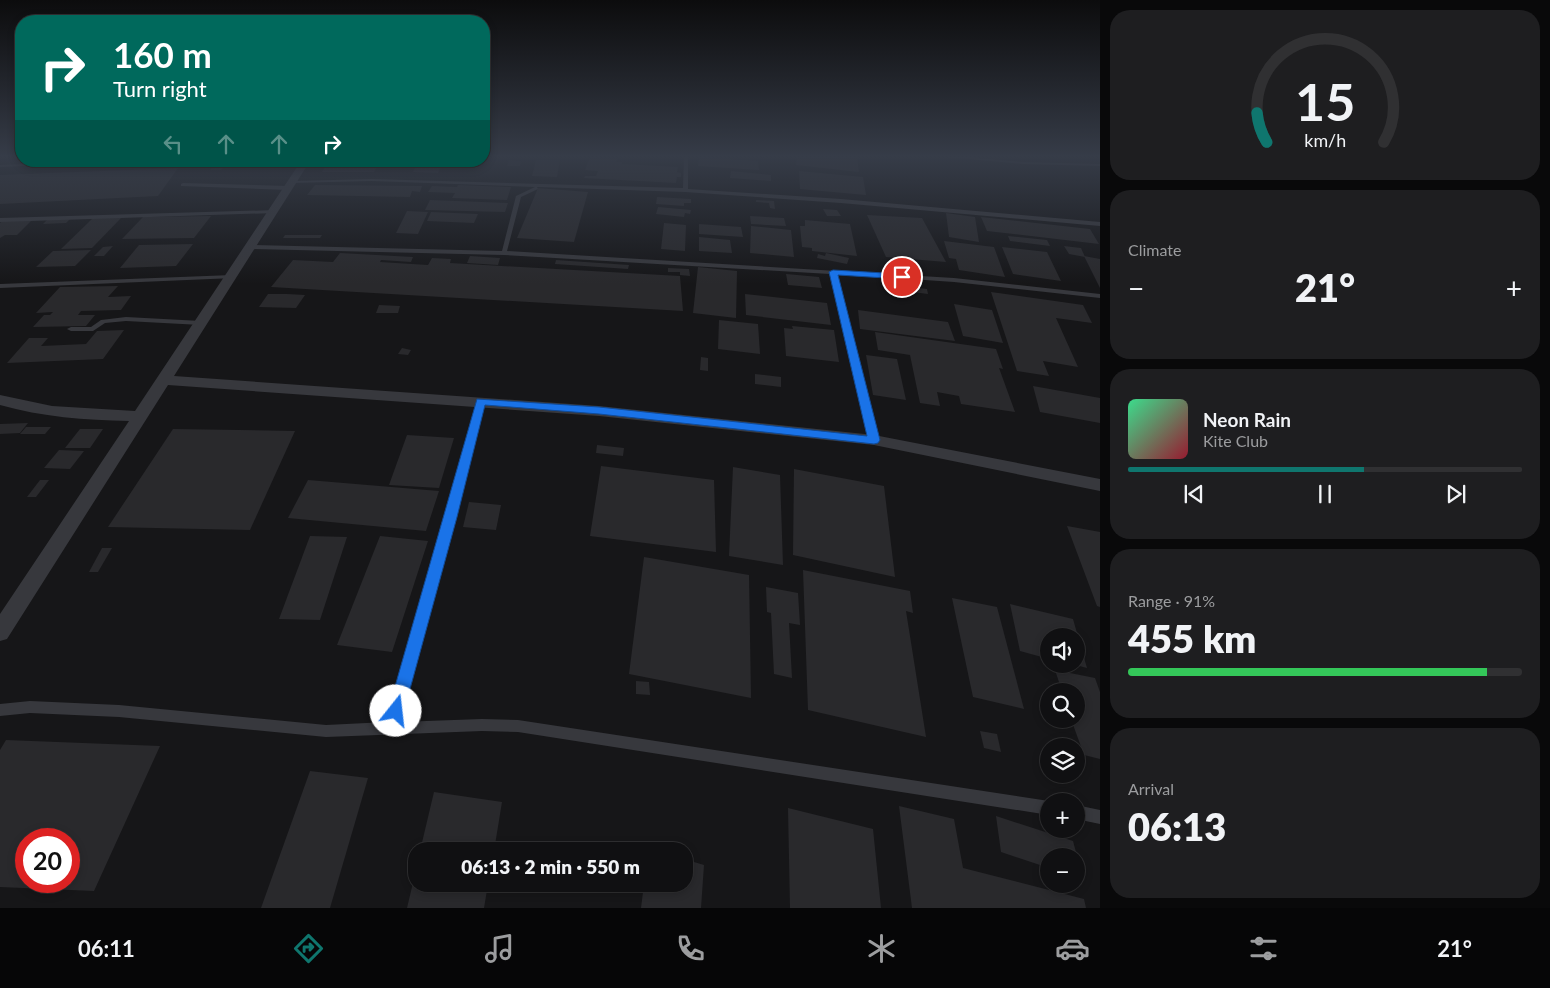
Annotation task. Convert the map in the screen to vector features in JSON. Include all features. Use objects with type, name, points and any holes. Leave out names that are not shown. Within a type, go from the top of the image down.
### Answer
[{"type":"street","points":[[0,632],[5,616],[140,416],[282,199]]},
{"type":"street","points":[[163,380],[599,410],[874,440],[1100,485]]},
{"type":"street","points":[[0,400],[26,408],[63,414],[140,416]]},
{"type":"lane","points":[[504,253],[519,199]]},
{"type":"lane","points":[[814,199],[1100,224]]},
{"type":"lane","points":[[0,220],[274,211]]},
{"type":"lane","points":[[250,247],[334,247],[504,253],[954,280],[1100,296]]},
{"type":"lane","points":[[833,272],[874,440]]},
{"type":"lane","points":[[0,286],[232,277]]},
{"type":"lane","points":[[71,328],[93,328],[103,321],[126,319],[201,323]]},
{"type":"lane","points":[[391,729],[451,517],[480,401]]},
{"type":"lane","points":[[0,710],[30,708],[120,711],[326,731],[482,725],[518,726],[1040,807]]},
{"type":"lane","points":[[1085,814],[1100,817]]},
{"type":"building","points":[[0,199],[91,199],[0,204]]},
{"type":"building","points":[[533,199],[586,199],[574,242],[517,238]]},
{"type":"building","points":[[657,199],[691,199],[691,203],[684,203],[684,206],[656,204]]},
{"type":"building","points":[[430,200],[508,203],[505,212],[425,210]]},
{"type":"building","points":[[756,200],[774,201],[775,209],[770,208],[769,203],[756,202]]},
{"type":"building","points":[[658,207],[691,210],[690,214],[685,213],[684,217],[656,214]]},
{"type":"building","points":[[823,209],[837,210],[841,216],[827,216]]},
{"type":"building","points":[[407,211],[428,212],[418,234],[396,233]]},
{"type":"building","points":[[431,212],[478,214],[474,223],[427,221]]},
{"type":"building","points":[[946,213],[975,217],[979,242],[949,237]]},
{"type":"building","points":[[867,215],[922,218],[946,262],[886,257]]},
{"type":"building","points":[[211,216],[194,238],[122,239],[143,217]]},
{"type":"building","points":[[750,216],[784,218],[786,226],[751,224]]},
{"type":"building","points":[[122,217],[92,248],[61,249],[93,218]]},
{"type":"building","points":[[981,217],[1090,229],[1099,244],[987,231]]},
{"type":"building","points":[[33,219],[17,235],[5,235],[0,238],[0,223],[3,221]]},
{"type":"building","points":[[70,219],[66,223],[43,224],[47,220]]},
{"type":"building","points":[[805,220],[850,224],[857,256],[812,251],[812,248],[802,247],[800,226],[805,226]]},
{"type":"building","points":[[664,223],[686,225],[685,251],[661,249]]},
{"type":"building","points":[[699,224],[741,227],[743,237],[699,234]]},
{"type":"building","points":[[751,226],[791,230],[794,257],[750,253]]},
{"type":"building","points":[[285,235],[322,235],[320,238],[283,238]]},
{"type":"building","points":[[1008,236],[1047,240],[1050,246],[1010,241]]},
{"type":"building","points":[[699,237],[730,240],[732,253],[699,251]]},
{"type":"building","points":[[944,241],[994,247],[1005,277],[959,270],[956,259],[949,258]]},
{"type":"building","points":[[193,244],[176,266],[120,268],[139,245]]},
{"type":"building","points":[[113,246],[104,256],[94,256],[103,247]]},
{"type":"building","points":[[1064,246],[1081,248],[1085,257],[1069,254]]},
{"type":"building","points":[[1002,247],[1047,252],[1061,281],[1013,274]]},
{"type":"building","points":[[91,250],[75,266],[36,267],[53,251]]},
{"type":"building","points":[[340,253],[413,257],[411,262],[381,260],[380,262],[428,265],[432,258],[451,259],[450,263],[680,276],[683,311],[271,287],[293,260],[333,262]]},
{"type":"building","points":[[826,253],[849,258],[847,264],[817,258],[818,254],[825,256]]},
{"type":"building","points":[[470,256],[500,258],[498,265],[467,263]]},
{"type":"building","points":[[1084,256],[1100,259],[1100,288]]},
{"type":"building","points":[[556,260],[629,265],[628,269],[555,264]]},
{"type":"building","points":[[698,267],[737,271],[736,318],[693,313]]},
{"type":"building","points":[[668,268],[689,269],[690,276],[680,275],[680,272],[668,272]]},
{"type":"building","points":[[786,274],[819,277],[822,288],[788,285]]},
{"type":"building","points":[[118,286],[108,297],[131,296],[121,310],[81,311],[78,315],[95,315],[86,326],[33,327],[44,315],[50,315],[53,312],[36,313],[60,287]]},
{"type":"building","points":[[911,287],[927,289],[928,294],[912,292]]},
{"type":"building","points":[[991,292],[1083,305],[1092,323],[1056,318],[1078,367],[1043,361],[1049,376],[1017,371]]},
{"type":"building","points":[[268,294],[305,295],[296,308],[259,307]]},
{"type":"building","points":[[745,294],[827,303],[831,325],[746,315]]},
{"type":"building","points":[[954,304],[992,310],[1003,343],[963,336]]},
{"type":"building","points":[[379,305],[400,306],[398,313],[376,313]]},
{"type":"building","points":[[858,310],[948,322],[955,341],[860,329]]},
{"type":"building","points":[[719,320],[758,324],[760,354],[718,349]]},
{"type":"building","points":[[792,326],[834,330],[839,362],[786,356],[784,328],[793,329]]},
{"type":"building","points":[[124,330],[103,359],[7,363],[29,338],[48,338],[41,346],[86,344],[97,331]]},
{"type":"building","points":[[875,332],[996,349],[1003,369],[999,368],[1015,412],[961,404],[959,396],[937,392],[940,406],[920,403],[910,355],[878,350]]},
{"type":"building","points":[[402,348],[411,350],[408,355],[398,354]]},
{"type":"building","points":[[866,355],[897,359],[906,400],[873,395]]},
{"type":"building","points":[[701,357],[708,358],[708,371],[700,370]]},
{"type":"building","points":[[755,374],[781,377],[781,387],[755,384]]},
{"type":"building","points":[[1033,386],[1100,398],[1100,423],[1040,412]]},
{"type":"building","points":[[28,423],[20,433],[0,434],[0,424]]},
{"type":"building","points":[[26,427],[51,427],[45,434],[20,434]]},
{"type":"building","points":[[80,429],[103,429],[90,448],[65,448]]},
{"type":"building","points":[[173,429],[295,431],[250,530],[108,527]]},
{"type":"building","points":[[407,435],[454,438],[439,488],[389,485]]},
{"type":"building","points":[[597,445],[624,448],[623,456],[596,453]]},
{"type":"building","points":[[59,450],[84,451],[70,469],[44,468]]},
{"type":"building","points":[[601,466],[714,480],[716,552],[590,536]]},
{"type":"building","points":[[733,467],[780,475],[783,565],[729,556]]},
{"type":"building","points":[[794,469],[884,486],[895,577],[793,555]]},
{"type":"building","points":[[40,480],[49,480],[36,497],[27,497]]},
{"type":"building","points":[[308,480],[439,491],[426,531],[288,518]]},
{"type":"building","points":[[469,502],[501,505],[496,530],[463,527]]},
{"type":"building","points":[[1067,526],[1100,532],[1100,607],[1097,606]]},
{"type":"building","points":[[310,536],[347,537],[320,620],[279,619]]},
{"type":"building","points":[[380,536],[428,541],[392,652],[337,645]]},
{"type":"building","points":[[102,548],[112,548],[98,572],[89,572]]},
{"type":"building","points":[[644,557],[749,575],[751,698],[629,674]]},
{"type":"building","points":[[803,570],[910,591],[913,613],[906,611],[926,737],[808,710]]},
{"type":"building","points":[[766,587],[798,593],[800,625],[789,623],[792,678],[774,674],[771,613],[767,612]]},
{"type":"building","points":[[952,598],[997,607],[1024,709],[973,697]]},
{"type":"building","points":[[1010,604],[1073,619],[1076,628],[1040,628],[1040,657],[1020,651]]},
{"type":"building","points":[[1056,673],[1070,673],[1095,678],[1100,692],[1100,759],[1085,755],[1085,738],[1078,738],[1074,728],[1085,728],[1085,683],[1059,683]]},
{"type":"building","points":[[636,681],[649,682],[650,695],[636,694]]},
{"type":"building","points":[[980,731],[997,734],[1001,752],[984,748]]},
{"type":"building","points":[[6,740],[160,746],[94,891],[80,890],[80,828],[15,828],[15,888],[0,887],[0,750]]},
{"type":"building","points":[[310,771],[368,778],[330,908],[261,908]]},
{"type":"building","points":[[434,792],[502,802],[495,842],[422,842]]},
{"type":"building","points":[[899,806],[954,819],[963,868],[1040,888],[1040,893],[1061,893],[1084,899],[1086,908],[912,908]]},
{"type":"building","points":[[788,808],[873,829],[881,908],[790,908]]},
{"type":"building","points":[[996,816],[1040,830],[1040,838],[1064,838],[1073,841],[1075,848],[1040,848],[1040,865],[1001,852]]},
{"type":"building","points":[[693,862],[704,865],[701,908],[641,908],[643,892],[693,892]]},
{"type":"building","points":[[411,892],[487,892],[484,908],[407,908]]},
{"type":"route","points":[[396,711],[451,517],[480,401],[599,410],[874,440],[833,272],[902,277]]}]
